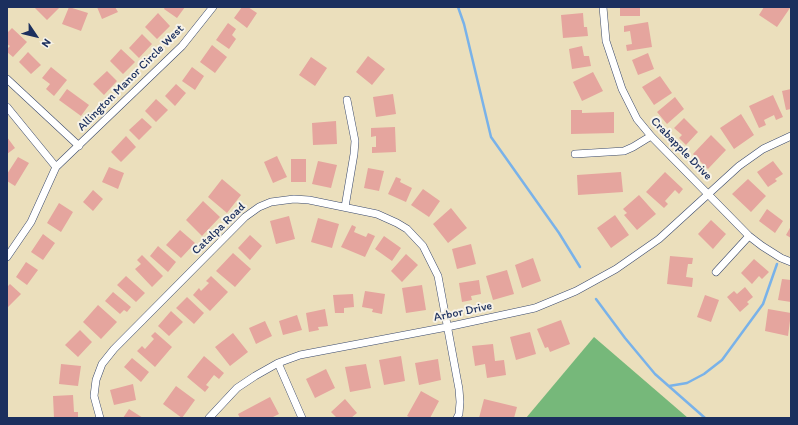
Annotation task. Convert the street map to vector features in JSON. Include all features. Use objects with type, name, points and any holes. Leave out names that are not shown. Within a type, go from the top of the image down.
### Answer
[{"type":"street","name":"Allington Manor Circle West","points":[[56,167],[182,46],[214,7]]},
{"type":"street","name":"Crabapple Drive","points":[[603,7],[606,41],[622,89],[637,119],[651,136],[749,236],[781,258],[791,262]]},
{"type":"street","points":[[7,79],[78,146]]},
{"type":"street","points":[[345,207],[355,141],[347,100]]},
{"type":"street","points":[[7,107],[56,167],[31,222],[7,257]]},
{"type":"street","points":[[576,154],[624,151],[651,136]]},
{"type":"street","name":"Arbor Drive","points":[[209,418],[237,388],[278,363],[300,355],[535,308],[576,290],[616,269],[659,239],[739,166],[763,149],[791,136]]},
{"type":"street","name":"Catalpa Road","points":[[100,418],[94,396],[96,380],[102,364],[114,348],[245,217],[259,207],[281,200],[294,199],[309,200],[377,214],[407,229],[419,242],[438,276],[459,389],[460,402],[459,414],[457,418]]},
{"type":"street","points":[[716,272],[749,236]]},
{"type":"street","points":[[278,363],[302,418]]},
{"type":"green space","points":[[594,337],[688,418],[526,418]]},
{"type":"building","points":[[34,7],[60,7],[47,20]]},
{"type":"building","points":[[69,7],[88,13],[81,31],[62,24]]},
{"type":"building","points":[[97,7],[115,7],[118,12],[102,19]]},
{"type":"building","points":[[165,7],[185,7],[177,18],[164,9]]},
{"type":"building","points":[[242,7],[248,7],[257,13],[247,28],[234,18]]},
{"type":"building","points":[[620,7],[640,7],[640,16],[620,16]]},
{"type":"building","points":[[764,7],[790,8],[777,27],[759,15]]},
{"type":"building","points":[[158,13],[170,26],[157,39],[145,27]]},
{"type":"building","points":[[583,13],[584,27],[587,27],[588,36],[563,38],[561,15]]},
{"type":"building","points":[[648,22],[652,47],[627,51],[626,45],[632,44],[630,31],[624,32],[624,26]]},
{"type":"building","points":[[228,23],[236,29],[232,35],[236,39],[229,49],[216,40]]},
{"type":"building","points":[[12,28],[27,42],[13,57],[7,52],[7,49],[10,46],[7,44],[7,33]]},
{"type":"building","points":[[142,34],[152,44],[139,58],[129,48]]},
{"type":"building","points":[[212,45],[227,57],[215,73],[200,62]]},
{"type":"building","points":[[582,46],[584,56],[589,56],[591,66],[572,69],[569,49]]},
{"type":"building","points":[[121,49],[135,62],[123,74],[110,61]]},
{"type":"building","points":[[28,52],[41,65],[31,74],[19,62]]},
{"type":"building","points":[[648,53],[654,69],[638,75],[632,60]]},
{"type":"building","points":[[368,56],[385,69],[372,85],[356,72]]},
{"type":"building","points":[[311,57],[327,68],[315,86],[299,75]]},
{"type":"building","points":[[51,67],[67,80],[54,96],[46,89],[50,84],[42,78]]},
{"type":"building","points":[[192,67],[204,76],[195,90],[182,81]]},
{"type":"building","points":[[107,71],[117,81],[104,95],[93,84]]},
{"type":"building","points":[[593,72],[603,91],[582,101],[573,82]]},
{"type":"building","points":[[660,76],[672,93],[654,105],[642,87]]},
{"type":"building","points":[[176,84],[186,93],[175,106],[165,96]]},
{"type":"building","points":[[67,89],[89,105],[81,116],[59,100]]},
{"type":"building","points":[[791,89],[791,109],[786,110],[782,91]]},
{"type":"building","points":[[393,94],[396,114],[376,117],[373,97]]},
{"type":"building","points":[[773,95],[783,117],[776,120],[774,115],[764,120],[766,125],[759,128],[749,106]]},
{"type":"building","points":[[675,97],[684,109],[667,124],[657,112]]},
{"type":"building","points":[[156,99],[168,110],[156,122],[145,111]]},
{"type":"building","points":[[571,110],[582,110],[582,113],[614,112],[614,133],[571,134]]},
{"type":"building","points":[[741,114],[754,135],[734,149],[720,128]]},
{"type":"building","points":[[142,118],[152,127],[139,140],[129,130]]},
{"type":"building","points":[[684,118],[698,132],[686,145],[679,138],[682,135],[674,128]]},
{"type":"building","points":[[336,121],[337,144],[313,145],[312,123]]},
{"type":"building","points":[[395,127],[396,152],[372,153],[372,147],[376,147],[376,136],[371,137],[371,128]]},
{"type":"building","points":[[711,135],[726,150],[708,169],[693,154]]},
{"type":"building","points":[[126,136],[136,147],[121,162],[111,152]]},
{"type":"building","points":[[7,137],[15,148],[7,154]]},
{"type":"building","points":[[277,156],[287,177],[273,183],[264,162]]},
{"type":"building","points":[[18,157],[29,163],[15,186],[7,181],[7,174]]},
{"type":"building","points":[[291,159],[306,159],[306,182],[291,182]]},
{"type":"building","points":[[318,161],[337,165],[331,188],[312,184]]},
{"type":"building","points":[[773,161],[783,174],[775,179],[777,181],[768,187],[757,172]]},
{"type":"building","points":[[109,167],[124,173],[118,189],[102,182]]},
{"type":"building","points":[[368,168],[384,171],[379,191],[364,188]]},
{"type":"building","points":[[621,172],[623,192],[578,195],[577,175]]},
{"type":"building","points":[[665,172],[683,189],[679,194],[675,190],[665,201],[668,204],[664,208],[646,192]]},
{"type":"building","points":[[396,177],[401,179],[400,182],[412,188],[406,202],[388,194]]},
{"type":"building","points":[[222,179],[241,195],[227,213],[208,197]]},
{"type":"building","points":[[748,179],[766,196],[751,212],[732,194]]},
{"type":"building","points":[[423,189],[440,201],[429,217],[411,205]]},
{"type":"building","points":[[93,190],[103,199],[93,211],[83,202]]},
{"type":"building","points":[[639,195],[656,214],[637,230],[624,215],[627,213],[623,209]]},
{"type":"building","points":[[203,201],[220,217],[202,236],[186,220]]},
{"type":"building","points":[[59,203],[73,212],[61,232],[47,223]]},
{"type":"building","points":[[451,208],[467,228],[448,243],[433,224]]},
{"type":"building","points":[[767,209],[783,221],[775,233],[759,221]]},
{"type":"building","points":[[615,215],[629,235],[611,248],[597,228]]},
{"type":"building","points":[[289,216],[295,239],[276,244],[270,221]]},
{"type":"building","points":[[318,218],[339,224],[332,248],[311,242]]},
{"type":"building","points":[[711,220],[726,234],[713,249],[698,234]]},
{"type":"building","points":[[352,225],[356,227],[354,232],[366,237],[368,233],[375,236],[365,257],[341,247]]},
{"type":"building","points":[[791,226],[791,238],[786,235]]},
{"type":"building","points":[[180,230],[195,243],[181,258],[166,245]]},
{"type":"building","points":[[43,234],[55,243],[43,260],[31,252]]},
{"type":"building","points":[[250,235],[262,246],[250,260],[238,248]]},
{"type":"building","points":[[384,236],[401,248],[392,261],[375,249]]},
{"type":"building","points":[[471,244],[476,264],[457,269],[452,249]]},
{"type":"building","points":[[158,246],[176,262],[168,272],[150,256]]},
{"type":"building","points":[[233,253],[251,269],[235,287],[216,271]]},
{"type":"building","points":[[406,254],[418,265],[402,282],[391,271]]},
{"type":"building","points":[[142,255],[163,276],[152,287],[135,269],[141,264],[137,260]]},
{"type":"building","points":[[670,256],[693,258],[692,264],[688,264],[686,277],[693,278],[692,287],[667,284]]},
{"type":"building","points":[[533,258],[541,281],[522,288],[515,265]]},
{"type":"building","points":[[754,259],[769,272],[762,279],[759,276],[752,284],[741,273]]},
{"type":"building","points":[[26,262],[38,270],[27,285],[16,277]]},
{"type":"building","points":[[507,270],[514,294],[493,300],[486,276]]},
{"type":"building","points":[[126,276],[145,293],[136,302],[117,285]]},
{"type":"building","points":[[211,276],[228,292],[210,311],[193,295],[199,288],[201,291],[209,283],[206,281]]},
{"type":"building","points":[[782,279],[791,280],[791,302],[778,300]]},
{"type":"building","points":[[479,280],[481,294],[471,296],[472,300],[462,302],[459,283]]},
{"type":"building","points":[[10,284],[21,294],[8,307],[7,287]]},
{"type":"building","points":[[422,285],[426,310],[406,313],[402,288]]},
{"type":"building","points":[[745,287],[753,297],[747,302],[749,304],[740,312],[727,297],[734,291],[737,294]]},
{"type":"building","points":[[365,291],[385,294],[382,314],[372,312],[373,309],[362,307]]},
{"type":"building","points":[[113,292],[131,307],[127,312],[124,310],[120,314],[105,301]]},
{"type":"building","points":[[353,294],[354,307],[344,308],[344,313],[335,313],[333,295]]},
{"type":"building","points":[[705,295],[719,300],[711,322],[697,317]]},
{"type":"building","points":[[187,297],[204,313],[194,324],[176,308]]},
{"type":"building","points":[[98,305],[117,322],[101,339],[83,322]]},
{"type":"building","points":[[325,309],[328,326],[318,327],[319,330],[309,332],[306,313]]},
{"type":"building","points":[[768,309],[791,313],[788,336],[765,331]]},
{"type":"building","points":[[171,311],[183,322],[169,336],[158,326]]},
{"type":"building","points":[[297,315],[302,330],[283,335],[279,321]]},
{"type":"building","points":[[561,320],[570,344],[550,352],[548,347],[545,348],[537,329]]},
{"type":"building","points":[[265,321],[272,336],[256,344],[249,328]]},
{"type":"building","points":[[80,330],[92,342],[78,357],[65,345]]},
{"type":"building","points":[[155,332],[172,347],[155,367],[137,351],[142,346],[145,349],[154,339],[151,336]]},
{"type":"building","points":[[530,332],[536,354],[516,360],[510,337]]},
{"type":"building","points":[[233,333],[248,352],[230,366],[215,347]]},
{"type":"building","points":[[493,344],[495,361],[504,360],[506,375],[487,378],[485,364],[475,366],[472,346]]},
{"type":"building","points":[[204,356],[224,373],[219,379],[214,375],[206,385],[209,387],[205,392],[187,377]]},
{"type":"building","points":[[401,356],[405,381],[384,385],[379,360]]},
{"type":"building","points":[[132,358],[149,372],[141,382],[124,367]]},
{"type":"building","points":[[438,359],[441,380],[419,385],[415,363]]},
{"type":"building","points":[[61,364],[81,366],[78,386],[59,384]]},
{"type":"building","points":[[366,364],[371,388],[350,392],[345,367]]},
{"type":"building","points":[[326,369],[335,388],[315,398],[306,379]]},
{"type":"building","points":[[133,384],[136,400],[114,405],[110,390]]},
{"type":"building","points":[[176,386],[195,400],[182,418],[163,404]]},
{"type":"building","points":[[421,391],[439,401],[430,418],[411,418],[407,416]]},
{"type":"building","points":[[73,395],[74,412],[78,412],[78,418],[54,418],[53,396]]},
{"type":"building","points":[[270,397],[279,414],[271,418],[240,418],[238,414]]},
{"type":"building","points":[[345,399],[357,413],[351,418],[337,418],[331,412]]},
{"type":"building","points":[[484,399],[517,407],[514,418],[479,418]]},
{"type":"building","points":[[129,409],[143,418],[123,418]]},
{"type":"waterway","points":[[458,7],[464,24],[491,137],[559,233],[580,267]]},
{"type":"waterway","points":[[669,386],[687,383],[704,374],[722,360],[763,304],[777,264]]},
{"type":"waterway","points":[[596,299],[625,338],[655,374],[705,418]]}]
